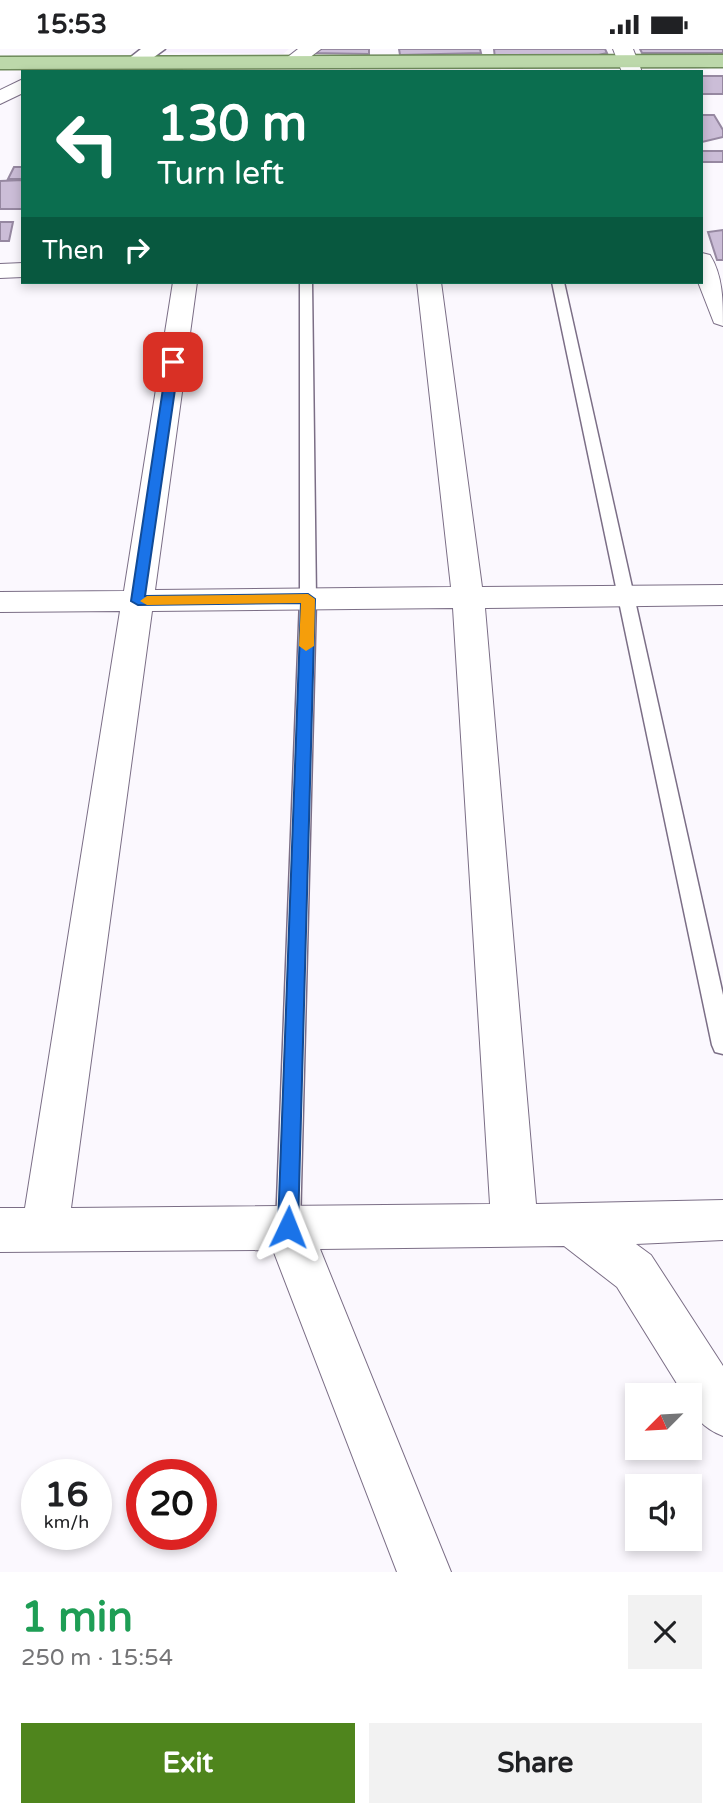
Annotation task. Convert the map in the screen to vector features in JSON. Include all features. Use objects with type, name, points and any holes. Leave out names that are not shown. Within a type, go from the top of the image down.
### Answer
[{"type":"main road","points":[[0,63],[53,68],[132,64],[216,68],[305,62],[402,67],[509,67],[628,61],[723,61]]},
{"type":"street","points":[[132,64],[155,49]]},
{"type":"street","points":[[0,98],[21,86]]},
{"type":"street","points":[[708,267],[723,318]]},
{"type":"street","points":[[0,271],[21,271]]},
{"type":"street","points":[[45,1228],[185,284]]},
{"type":"street","points":[[429,284],[468,597],[515,1226]]},
{"type":"street","points":[[0,602],[723,594]]},
{"type":"street","points":[[0,1230],[515,1226],[721,1219]]},
{"type":"street","points":[[571,1224],[634,1271],[723,1411]]},
{"type":"street","points":[[288,1227],[424,1572]]},
{"type":"lane","points":[[288,1227],[308,599],[306,284]]},
{"type":"lane","points":[[558,284],[723,1045]]},
{"type":"shaded area","points":[[154,49],[289,49],[283,54],[151,52]]},
{"type":"building","points":[[317,49],[369,49],[369,54],[311,53]]},
{"type":"building","points":[[399,49],[480,49],[481,53],[400,55]]},
{"type":"building","points":[[494,49],[605,49],[607,53],[582,59],[495,59]]},
{"type":"building","points":[[640,49],[723,49],[723,53],[642,53]]},
{"type":"building","points":[[703,76],[723,76],[723,94],[703,94]]},
{"type":"building","points":[[703,115],[714,115],[723,130],[723,137],[703,142]]},
{"type":"building","points":[[703,151],[723,151],[723,162],[703,162]]},
{"type":"building","points":[[14,167],[21,167],[21,179],[8,179]]},
{"type":"building","points":[[21,180],[21,209],[0,209],[0,181]]},
{"type":"building","points":[[0,222],[13,222],[9,241],[0,241]]},
{"type":"building","points":[[723,230],[723,260],[717,260],[708,232]]},
{"type":"slow traffic","points":[[147,601],[308,599],[306,646]]},
{"type":"route","points":[[173,362],[138,601],[308,599],[288,1227]]}]
